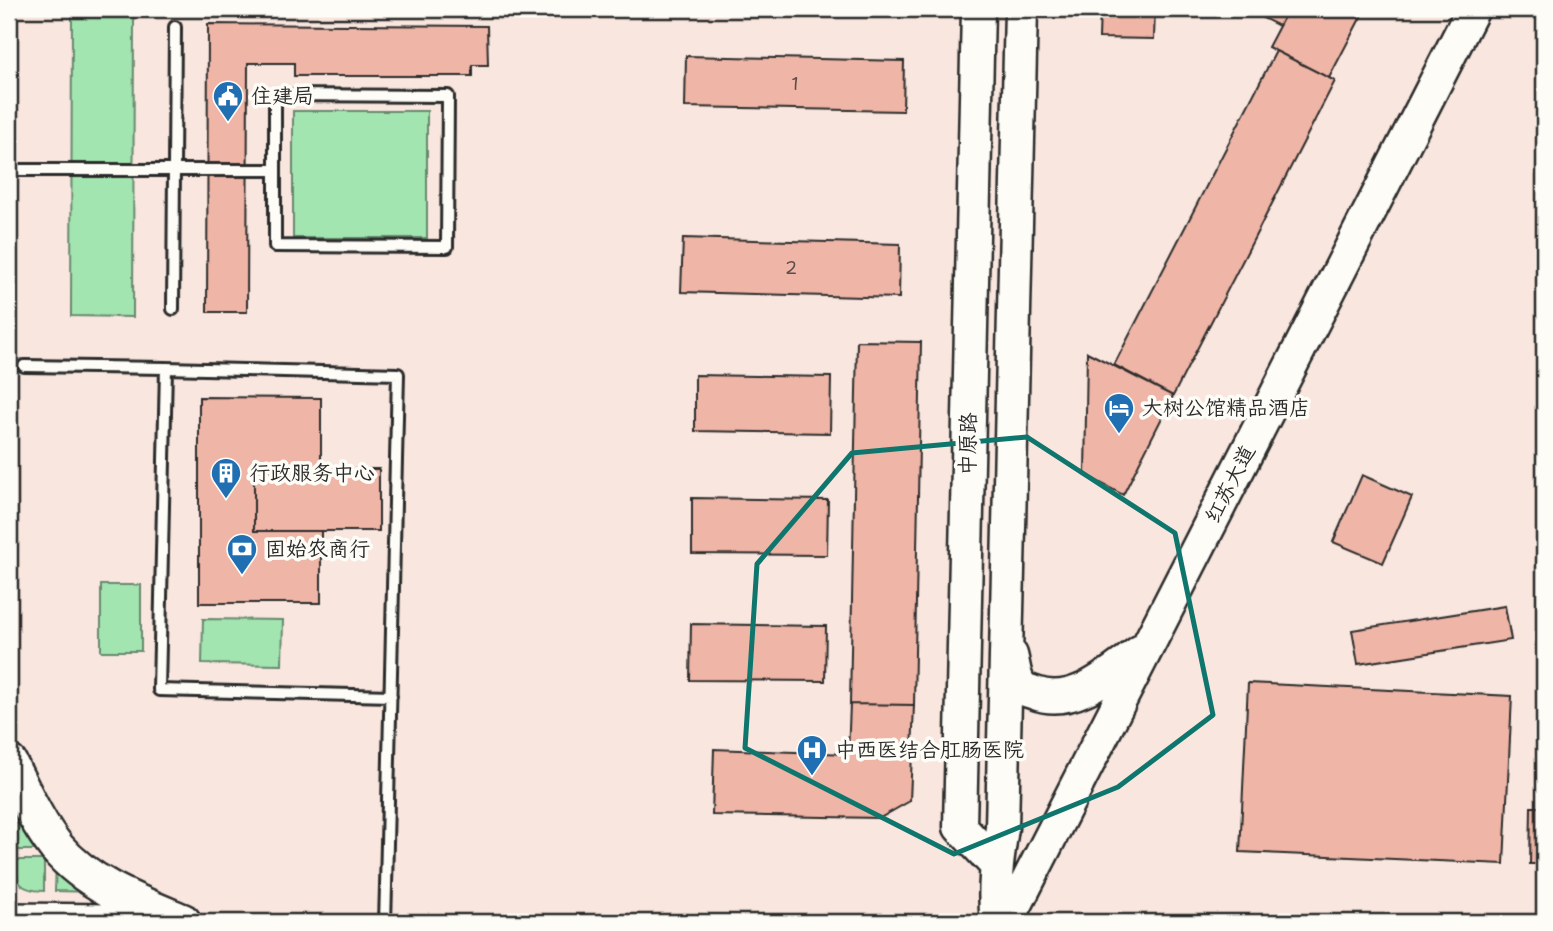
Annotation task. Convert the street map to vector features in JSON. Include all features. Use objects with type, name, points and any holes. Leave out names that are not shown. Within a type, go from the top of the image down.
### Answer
[{"type":"main road","name":"中原路","points":[[978,9],[960,827],[996,865]]},
{"type":"main road","name":"中原路","points":[[997,922],[996,865],[1002,828],[1021,9]]},
{"type":"main road","name":"红苏大道","points":[[1007,922],[1473,9]]},
{"type":"main road","points":[[1007,637],[1022,689],[1040,696],[1058,696],[1086,690],[1148,646]]},
{"type":"main road","points":[[9,763],[41,824],[57,848],[75,865],[125,896],[183,922]]},
{"type":"main road","points":[[9,921],[112,922]]},
{"type":"lane","points":[[173,309],[175,26]]},
{"type":"lane","points":[[275,95],[448,96],[447,247],[275,246],[275,170],[275,95]]},
{"type":"lane","points":[[9,170],[275,170]]},
{"type":"lane","points":[[24,366],[398,374],[385,922]]},
{"type":"lane","points":[[166,368],[159,690],[391,696]]},
{"type":"highlighted area","points":[[1027,437],[1175,533],[1213,715],[1118,787],[954,854],[745,748],[757,564],[852,453]]},
{"type":"green space","points":[[72,15],[134,15],[133,317],[71,316]]},
{"type":"green space","points":[[293,111],[427,111],[427,238],[293,238]]},
{"type":"green space","points":[[101,585],[141,585],[141,651],[101,651]]},
{"type":"green space","points":[[203,619],[283,620],[282,665],[202,664]]},
{"type":"green space","points":[[17,794],[43,850],[15,850]]},
{"type":"green space","points":[[15,860],[44,860],[44,891],[29,889],[20,884]]},
{"type":"green space","points":[[56,861],[94,892],[55,891]]},
{"type":"building","points":[[1100,9],[1155,9],[1154,39],[1099,38]]},
{"type":"building","points":[[1245,9],[1288,9],[1279,26]]},
{"type":"building","points":[[1288,9],[1365,9],[1329,78],[1268,47]]},
{"type":"building","name":"住建局","points":[[208,24],[487,26],[488,65],[472,65],[472,76],[294,76],[294,63],[248,63],[247,312],[207,312]]},
{"type":"building","points":[[1276,51],[1335,81],[1173,396],[1114,365]]},
{"type":"building","points":[[686,56],[904,61],[903,111],[685,107]]},
{"type":"building","points":[[683,238],[900,244],[899,298],[681,292]]},
{"type":"building","points":[[857,341],[921,342],[914,705],[850,704]]},
{"type":"building","name":"大树公馆精品酒店","points":[[1087,352],[1173,396],[1123,495],[1085,475]]},
{"type":"building","points":[[695,375],[831,377],[830,433],[695,431]]},
{"type":"building","name":"行政服务中心","points":[[199,397],[321,398],[321,469],[254,469],[254,531],[321,531],[321,603],[199,603]]},
{"type":"building","points":[[254,469],[379,469],[379,531],[254,531]]},
{"type":"building","points":[[1362,475],[1412,497],[1383,563],[1333,542]]},
{"type":"building","points":[[692,498],[828,500],[827,555],[692,554]]},
{"type":"building","points":[[1505,606],[1511,640],[1358,664],[1352,630]]},
{"type":"building","points":[[691,624],[826,626],[825,681],[690,680]]},
{"type":"building","points":[[1248,683],[1512,696],[1504,864],[1240,852]]},
{"type":"building","name":"中西医结合肛肠医院","points":[[850,704],[914,705],[910,801],[880,818],[712,815],[714,749],[848,754]]},
{"type":"building","points":[[1531,807],[1544,807],[1544,864],[1530,864]]},
{"type":"place","name":"住建局","points":[[228,123]]},
{"type":"place","name":"大树公馆精品酒店","points":[[1119,435]]},
{"type":"place","name":"行政服务中心","points":[[226,500]]},
{"type":"place","name":"固始农商行","points":[[242,576]]},
{"type":"place","name":"中西医结合肛肠医院","points":[[812,777]]}]
